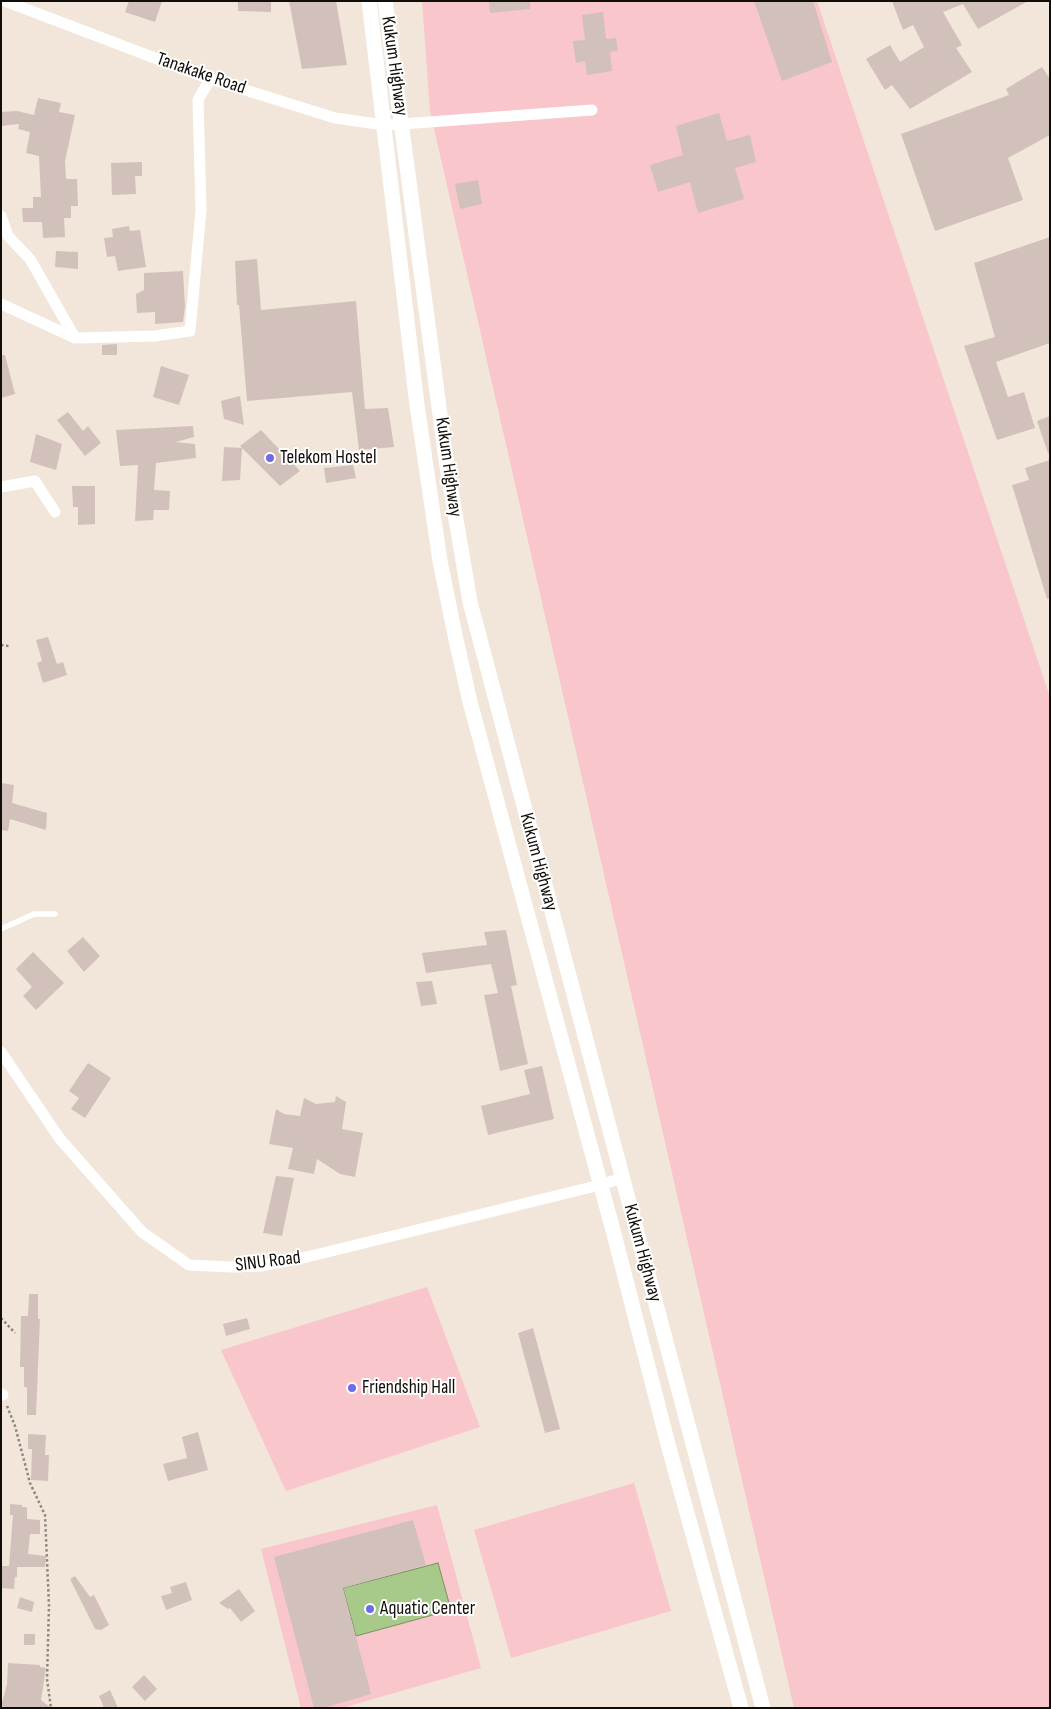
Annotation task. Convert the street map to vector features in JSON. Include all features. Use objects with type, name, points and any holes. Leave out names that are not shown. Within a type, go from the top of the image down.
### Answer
[{"type":"main road","name":"Kukum Highway","points":[[369,1],[416,396],[435,533],[447,599],[470,702],[669,1448],[741,1708]]},
{"type":"main road","name":"Kukum Highway","points":[[385,1],[446,460],[470,602],[763,1708]]},
{"type":"street","name":"Tanakake Road","points":[[5,1],[210,79],[335,118],[385,125],[592,110]]},
{"type":"street","points":[[1,304],[75,338],[155,336],[190,331],[201,210],[198,100],[210,79]]},
{"type":"street","points":[[1,216],[8,236],[30,259],[75,338]]},
{"type":"street","points":[[1,487],[35,481],[56,512]]},
{"type":"street","name":"SINU Road","points":[[1,1052],[60,1139],[142,1232],[189,1264],[232,1267],[261,1266],[308,1257],[622,1178]]},
{"type":"lane","points":[[1,929],[34,914],[56,914]]},
{"type":"path","points":[[1,645],[9,646]]},
{"type":"path","points":[[1,1318],[15,1333]]},
{"type":"path","points":[[2,1395],[15,1426],[30,1483],[45,1516],[48,1606],[47,1679],[50,1708]]},
{"type":"shaded area","points":[[422,1],[817,1],[1050,697],[1050,1708],[794,1708],[430,111]]},
{"type":"shaded area","name":"Friendship Hall","points":[[427,1287],[480,1427],[286,1491],[221,1350]]},
{"type":"shaded area","points":[[634,1483],[671,1611],[511,1658],[474,1530]]},
{"type":"shaded area","name":"Aquatic Center","points":[[437,1505],[481,1668],[342,1708],[301,1708],[261,1549]]},
{"type":"shaded area","points":[[438,1563],[451,1610],[356,1636],[343,1588]]},
{"type":"building","points":[[129,1],[162,1],[155,22],[125,12]]},
{"type":"building","points":[[238,1],[271,1],[271,12],[238,11]]},
{"type":"building","points":[[289,1],[336,1],[347,65],[302,69]]},
{"type":"building","points":[[489,1],[530,1],[530,9],[490,13]]},
{"type":"building","points":[[754,1],[813,1],[832,62],[782,81]]},
{"type":"building","points":[[892,1],[1028,1],[978,29],[963,4],[943,12],[962,45],[956,48],[972,72],[910,109],[892,85],[885,90],[866,59],[890,45],[900,62],[924,47],[913,25],[903,30]]},
{"type":"building","points":[[603,12],[606,39],[616,38],[618,51],[610,52],[612,71],[587,75],[585,61],[576,63],[573,41],[585,40],[582,15]]},
{"type":"building","points":[[1042,67],[1050,79],[1050,135],[1008,158],[1023,200],[935,231],[901,134],[1009,95],[1006,89]]},
{"type":"building","points":[[38,98],[61,103],[59,112],[75,115],[65,161],[66,179],[77,179],[78,206],[71,206],[71,218],[64,218],[65,237],[43,238],[42,222],[23,222],[22,208],[33,208],[33,197],[41,197],[39,156],[26,153],[30,132],[18,129],[19,124],[1,126],[1,112],[17,111],[34,115]]},
{"type":"building","points":[[719,113],[727,141],[750,135],[756,162],[735,168],[744,199],[698,213],[690,182],[658,192],[650,165],[683,155],[676,126]]},
{"type":"building","points":[[142,162],[142,176],[135,176],[136,194],[112,195],[111,163]]},
{"type":"building","points":[[478,180],[482,204],[460,209],[455,184]]},
{"type":"building","points":[[129,226],[130,231],[140,230],[146,267],[118,271],[115,256],[107,257],[104,238],[113,237],[112,229]]},
{"type":"building","points":[[1050,237],[1050,343],[996,362],[1008,397],[1024,392],[1035,428],[997,440],[964,346],[995,337],[974,263]]},
{"type":"building","points":[[56,251],[78,252],[78,269],[55,267]]},
{"type":"building","points":[[257,259],[261,310],[356,301],[365,409],[388,408],[394,447],[359,450],[352,392],[247,401],[239,305],[237,305],[235,261]]},
{"type":"building","points":[[183,271],[185,307],[183,322],[155,324],[155,312],[137,313],[136,294],[144,290],[144,273]]},
{"type":"building","points":[[117,344],[117,355],[102,355],[102,345]]},
{"type":"building","points":[[1,355],[5,355],[15,394],[1,398]]},
{"type":"building","points":[[161,366],[189,375],[179,405],[153,397]]},
{"type":"building","points":[[240,396],[244,425],[224,419],[221,401]]},
{"type":"building","points":[[68,412],[83,431],[88,426],[101,443],[85,456],[57,420]]},
{"type":"building","points":[[1050,416],[1050,452],[1048,453],[1037,421]]},
{"type":"building","points":[[193,426],[194,437],[176,442],[195,444],[196,458],[156,463],[154,490],[170,491],[169,510],[154,510],[153,520],[135,521],[138,465],[120,466],[116,430]]},
{"type":"building","name":"Telekom Hostel","points":[[261,430],[300,471],[280,486],[240,446]]},
{"type":"building","points":[[36,434],[62,444],[56,470],[30,462]]},
{"type":"building","points":[[224,447],[242,448],[240,480],[222,481]]},
{"type":"building","points":[[1050,460],[1050,598],[1047,599],[1012,485],[1029,480],[1025,468]]},
{"type":"building","points":[[353,465],[356,478],[326,483],[324,468]]},
{"type":"building","points":[[72,486],[95,486],[95,524],[78,525],[78,507],[73,507]]},
{"type":"building","points":[[48,637],[57,664],[63,662],[67,675],[43,683],[37,663],[42,661],[36,640]]},
{"type":"building","points":[[1,783],[14,785],[12,803],[47,813],[46,830],[10,819],[8,831],[1,830]]},
{"type":"building","points":[[506,930],[517,985],[511,986],[528,1064],[500,1071],[484,995],[498,993],[491,964],[426,973],[422,953],[487,945],[484,932]]},
{"type":"building","points":[[83,937],[100,956],[84,972],[67,951]]},
{"type":"building","points":[[33,952],[64,983],[36,1010],[23,996],[32,987],[16,969]]},
{"type":"building","points":[[432,981],[437,1004],[421,1006],[416,982]]},
{"type":"building","points":[[88,1063],[111,1078],[85,1118],[71,1109],[79,1098],[69,1091]]},
{"type":"building","points":[[542,1066],[554,1119],[488,1135],[481,1106],[530,1094],[524,1070]]},
{"type":"building","points":[[336,1096],[346,1102],[342,1129],[363,1133],[355,1177],[340,1174],[317,1159],[314,1174],[288,1169],[293,1148],[269,1144],[276,1109],[284,1114],[300,1116],[304,1098],[316,1104],[335,1102]]},
{"type":"building","points":[[276,1176],[294,1178],[282,1236],[263,1233]]},
{"type":"building","points":[[29,1294],[38,1294],[38,1319],[40,1319],[36,1415],[27,1415],[27,1387],[24,1387],[24,1367],[20,1367],[21,1316],[28,1316]]},
{"type":"building","points":[[247,1318],[250,1329],[226,1336],[223,1324]]},
{"type":"building","points":[[533,1328],[560,1429],[545,1433],[518,1333]]},
{"type":"building","points":[[198,1432],[208,1470],[168,1481],[163,1464],[187,1458],[182,1437]]},
{"type":"building","points":[[28,1434],[46,1435],[45,1455],[49,1455],[48,1481],[31,1480],[32,1449],[28,1449]]},
{"type":"building","points":[[10,1504],[27,1507],[27,1519],[40,1520],[40,1534],[30,1534],[28,1554],[46,1556],[45,1567],[17,1567],[14,1589],[2,1588],[2,1566],[9,1566],[13,1515],[10,1515]]},
{"type":"building","points":[[413,1520],[426,1565],[343,1588],[371,1694],[323,1708],[314,1708],[274,1557]]},
{"type":"building","points":[[75,1576],[90,1597],[94,1595],[109,1625],[101,1630],[95,1629],[70,1579]]},
{"type":"building","points":[[186,1582],[192,1600],[166,1610],[161,1596],[172,1593],[170,1587]]},
{"type":"building","points":[[239,1589],[255,1611],[241,1622],[230,1608],[228,1609],[219,1603]]},
{"type":"building","points":[[20,1597],[34,1602],[32,1612],[17,1608]]},
{"type":"building","points":[[24,1634],[35,1634],[35,1645],[24,1645]]},
{"type":"building","points":[[8,1663],[40,1665],[40,1667],[46,1668],[41,1700],[51,1708],[8,1708],[1,1706],[7,1684]]},
{"type":"building","points":[[144,1675],[157,1689],[145,1701],[132,1687]]},
{"type":"building","points":[[110,1690],[118,1708],[104,1708],[99,1696]]},
{"type":"place","name":"Telekom Hostel","points":[[270,458]]},
{"type":"place","name":"Friendship Hall","points":[[352,1388]]},
{"type":"place","name":"Aquatic Center","points":[[370,1609]]}]
